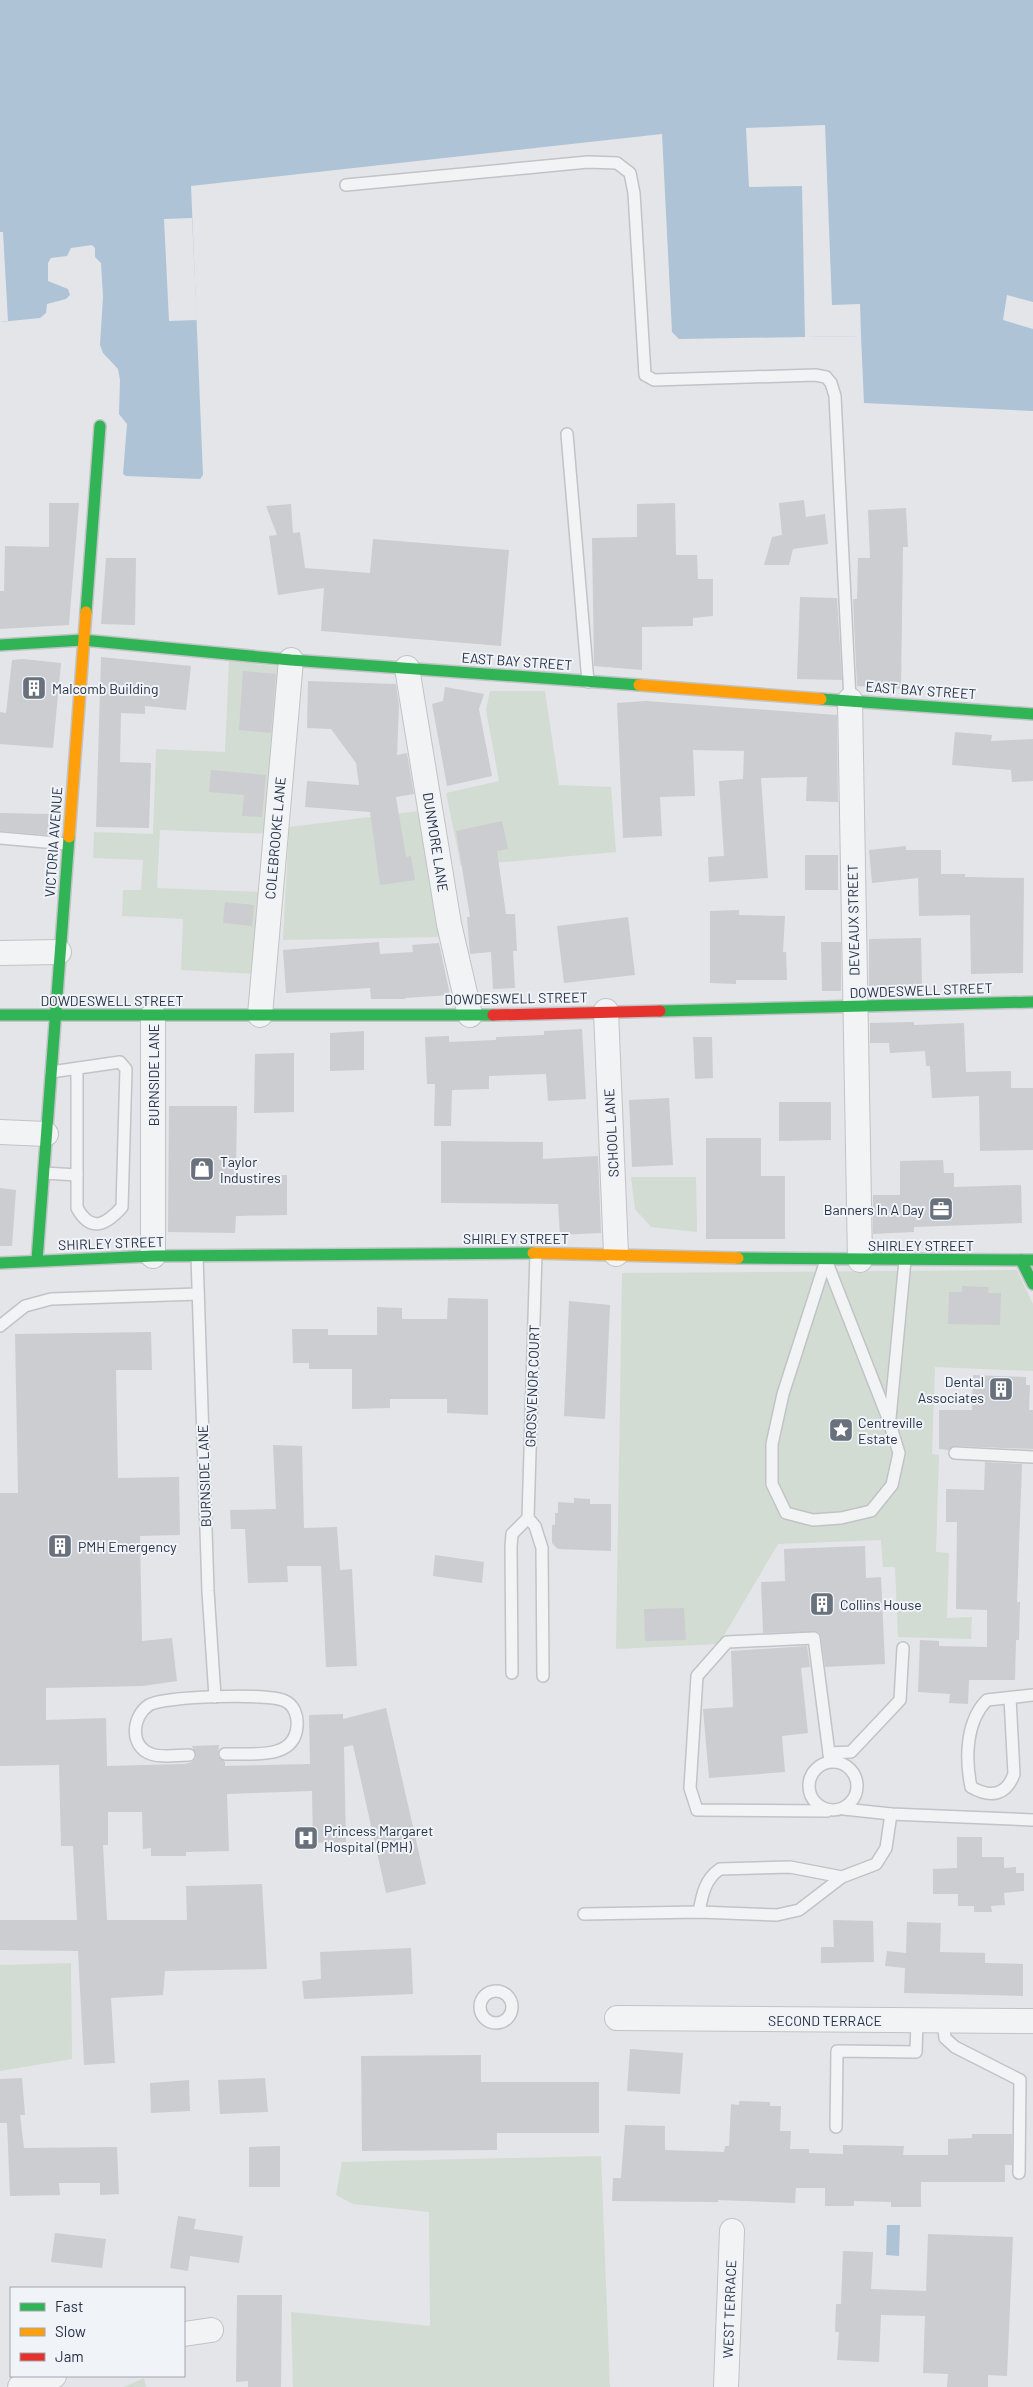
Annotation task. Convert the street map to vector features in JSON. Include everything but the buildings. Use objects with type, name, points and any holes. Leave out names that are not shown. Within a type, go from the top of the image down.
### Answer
[{"type":"main road","name":"VICTORIA AVENUE","points":[[37,1260],[54,1015],[100,426]]},
{"type":"main road","name":"EAST BAY STREET","points":[[0,645],[83,640],[291,660],[1033,714]]},
{"type":"main road","name":"DOWDESWELL STREET","points":[[0,1015],[470,1015],[1033,1002]]},
{"type":"main road","name":"SHIRLEY STREET","points":[[0,1264],[37,1260],[152,1256],[536,1253],[826,1260],[1033,1260]]},
{"type":"main road","points":[[1021,1260],[1033,1284]]},
{"type":"street","name":"COLEBROOKE LANE","points":[[260,1015],[291,660]]},
{"type":"street","name":"DUNMORE LANE","points":[[407,668],[449,924],[470,1015]]},
{"type":"street","name":"DEVEAUX STREET","points":[[850,700],[860,1260]]},
{"type":"street","points":[[0,952],[60,952]]},
{"type":"street","name":"SCHOOL LANE","points":[[606,1011],[616,1254]]},
{"type":"street","name":"BURNSIDE LANE","points":[[152,1256],[153,1015]]},
{"type":"street","points":[[0,1132],[46,1134]]},
{"type":"street","name":"SECOND TERRACE","points":[[618,2018],[1033,2021]]},
{"type":"street","name":"WEST TERRACE","points":[[726,2387],[732,2231]]},
{"type":"street","points":[[185,2334],[211,2330]]},
{"type":"street","points":[[20,2387],[40,2383],[52,2377]]},
{"type":"lane","points":[[346,185],[588,162],[617,163],[630,173],[634,193],[645,375],[654,380],[815,375],[826,377],[832,383],[835,396],[850,700]]},
{"type":"lane","points":[[568,434],[588,682]]},
{"type":"lane","points":[[0,838],[68,844]]},
{"type":"lane","points":[[51,1072],[77,1068],[120,1062],[126,1069],[122,1207],[109,1222],[92,1224],[84,1220],[77,1208],[77,1068]]},
{"type":"lane","points":[[43,1172],[77,1175]]},
{"type":"lane","name":"GROSVENOR COURT","points":[[528,1518],[536,1253]]},
{"type":"lane","name":"BURNSIDE LANE","points":[[197,1256],[208,1591],[215,1697]]},
{"type":"lane","points":[[826,1260],[889,1421],[899,1453],[892,1485],[871,1511],[841,1518],[813,1520],[786,1513],[772,1484],[772,1444],[783,1394],[826,1260]]},
{"type":"lane","points":[[889,1421],[905,1260]]},
{"type":"lane","points":[[0,1326],[25,1306],[51,1299],[198,1294]]},
{"type":"lane","points":[[955,1453],[1033,1457]]},
{"type":"lane","points":[[512,1673],[512,1534],[528,1518],[535,1526],[542,1548],[543,1676]]},
{"type":"lane","points":[[830,1757],[814,1638],[727,1642],[697,1676],[690,1788],[697,1810],[827,1811],[844,1809],[892,1814],[1033,1820]]},
{"type":"lane","points":[[827,1811],[813,1801],[808,1785],[814,1769],[830,1757],[851,1752],[900,1700],[904,1648]]},
{"type":"lane","points":[[1010,1698],[1014,1774],[1010,1785],[999,1793],[984,1795],[971,1787],[967,1769],[970,1736],[977,1710],[987,1700],[1033,1695]]},
{"type":"lane","points":[[189,1755],[157,1755],[144,1750],[135,1735],[137,1719],[142,1711],[153,1703],[170,1699],[215,1697],[275,1698],[285,1700],[293,1707],[297,1717],[294,1739],[289,1746],[280,1751],[225,1754]]},
{"type":"lane","points":[[830,1757],[847,1765],[857,1779],[856,1796],[844,1809]]},
{"type":"lane","points":[[584,1914],[699,1912],[777,1915],[799,1910],[842,1876],[876,1864],[886,1848],[892,1814]]},
{"type":"lane","points":[[699,1912],[707,1883],[712,1875],[720,1869],[790,1867],[842,1876]]},
{"type":"lane","points":[[836,2127],[837,2051],[916,2052],[917,2020]]},
{"type":"lane","points":[[943,2021],[945,2038],[955,2047],[1020,2080],[1020,2173]]},
{"type":"shaded area","points":[[229,661],[281,667],[273,834],[160,830],[157,888],[262,892],[258,974],[181,970],[183,919],[122,916],[123,890],[141,890],[143,860],[93,858],[94,832],[153,834],[156,749],[225,752]]},
{"type":"shaded area","points":[[490,691],[545,691],[559,785],[611,787],[616,852],[461,866],[446,793],[499,781],[486,710]]},
{"type":"shaded area","points":[[419,811],[441,937],[283,940],[289,827]]},
{"type":"shaded area","points":[[631,1177],[696,1177],[697,1232],[651,1227],[635,1209]]},
{"type":"shaded area","points":[[1017,1270],[1033,1304],[1033,1371],[935,1367],[932,1454],[939,1455],[936,1552],[949,1553],[947,1618],[972,1617],[971,1639],[898,1637],[895,1567],[883,1567],[881,1540],[778,1544],[719,1644],[616,1649],[622,1273]]},
{"type":"shaded area","points":[[71,1963],[72,2059],[0,2071],[0,1965]]},
{"type":"shaded area","points":[[601,2156],[610,2387],[293,2387],[291,2312],[430,2326],[429,2212],[353,2204],[336,2195],[342,2162]]},
{"type":"shaded area","points":[[144,2378],[146,2387],[124,2387]]},
{"type":"water","points":[[0,0],[1033,0],[1033,411],[864,403],[861,336],[679,339],[672,332],[662,134],[191,186],[203,475],[200,479],[126,476],[123,474],[127,424],[119,414],[120,380],[118,369],[103,353],[100,345],[103,297],[101,263],[95,257],[95,248],[92,245],[71,248],[67,256],[51,258],[48,263],[48,281],[68,289],[70,295],[66,299],[47,304],[46,313],[40,318],[0,322]]},
{"type":"water","points":[[887,2225],[900,2225],[899,2256],[886,2255]]},
{"type":"pier","points":[[825,125],[832,305],[860,304],[861,336],[805,337],[802,186],[749,187],[746,128]]},
{"type":"pier","points":[[192,218],[197,320],[169,321],[164,219]]},
{"type":"pier","points":[[0,232],[3,232],[8,321],[0,322]]},
{"type":"pier","points":[[1007,295],[1033,302],[1033,329],[1003,320]]},
{"type":"traffic: fast","points":[[86,612],[100,426]]},
{"type":"traffic: fast","points":[[0,645],[83,640],[291,660],[639,685]]},
{"type":"traffic: fast","points":[[821,699],[1033,714]]},
{"type":"traffic: fast","points":[[37,1260],[69,837]]},
{"type":"traffic: fast","points":[[660,1011],[1033,1002]]},
{"type":"traffic: fast","points":[[0,1015],[493,1015]]},
{"type":"traffic: fast","points":[[0,1263],[153,1256],[533,1253]]},
{"type":"traffic: fast","points":[[738,1258],[1033,1260]]},
{"type":"traffic: fast","points":[[1021,1260],[1033,1284]]},
{"type":"traffic: slow","points":[[69,837],[86,612]]},
{"type":"traffic: slow","points":[[639,685],[821,699]]},
{"type":"traffic: slow","points":[[533,1253],[738,1258]]},
{"type":"traffic: jam","points":[[493,1015],[660,1011]]},
{"type":"place","name":"Malcomb Building","points":[[34,688]]},
{"type":"place","name":"Taylor Industires","points":[[202,1169]]},
{"type":"place","name":"Banners In A Day","points":[[941,1209]]},
{"type":"place","name":"Dental Associates","points":[[1001,1389]]},
{"type":"place","name":"Centreville Estate","points":[[841,1430]]},
{"type":"place","name":"PMH Emergency","points":[[60,1546]]},
{"type":"place","name":"Collins House","points":[[822,1604]]},
{"type":"place","name":"Princess Margaret Hospital (PMH)","points":[[306,1838]]}]
